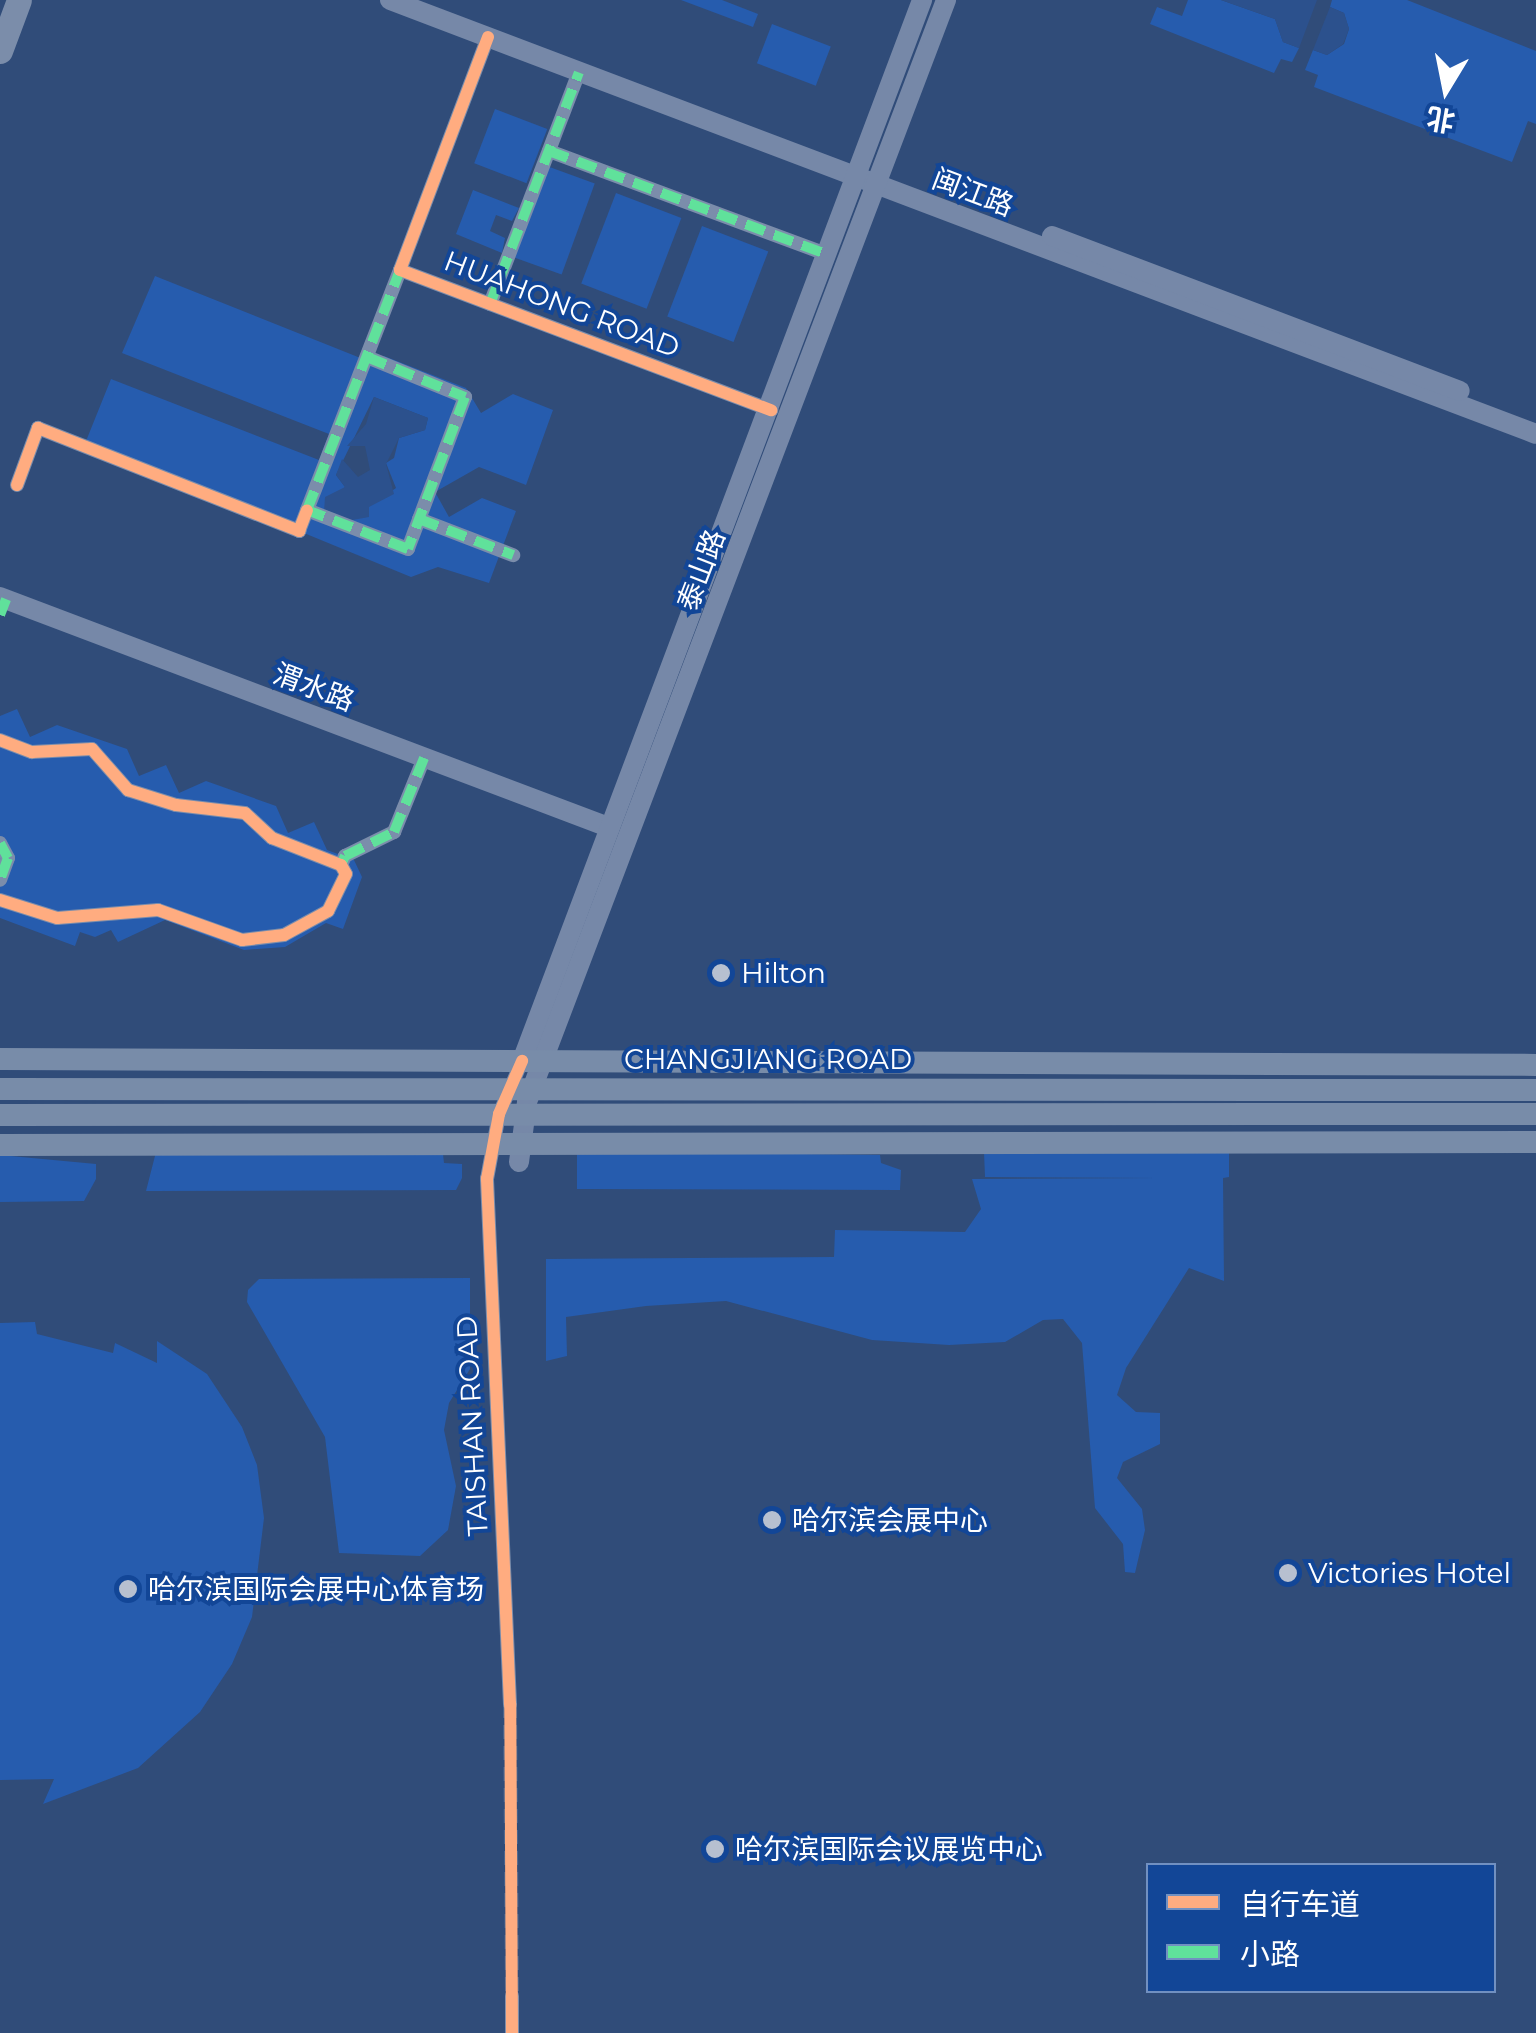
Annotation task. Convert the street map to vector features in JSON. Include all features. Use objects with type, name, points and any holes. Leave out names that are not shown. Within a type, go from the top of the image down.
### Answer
[{"type":"highway","points":[[0,51],[19,0]]},
{"type":"main road","name":"闽江路","points":[[390,0],[866,174]]},
{"type":"main road","name":"闽江路","points":[[417,0],[866,174],[1535,425]]},
{"type":"main road","name":"泰山路","points":[[519,1154],[524,1114],[521,1089],[866,174],[922,0]]},
{"type":"main road","name":"泰山路","points":[[532,1060],[608,827],[771,410],[826,254],[946,0]]},
{"type":"main road","name":"渭水路","points":[[2,604],[608,827]]},
{"type":"main road","points":[[0,1059],[1534,1063]]},
{"type":"main road","name":"CHANGJIANG ROAD","points":[[0,1088],[1536,1090]]},
{"type":"main road","name":"CHANGJIANG ROAD","points":[[0,1115],[1536,1114]]},
{"type":"main road","points":[[0,1145],[491,1145],[519,1154],[1529,1143]]},
{"type":"street","name":"HUAHONG ROAD","points":[[488,37],[400,270],[771,410]]},
{"type":"street","points":[[490,304],[579,72]]},
{"type":"street","points":[[549,151],[826,254]]},
{"type":"street","points":[[17,486],[38,428],[299,531],[400,270]]},
{"type":"street","points":[[308,510],[408,549],[420,519],[465,397],[367,357]]},
{"type":"street","points":[[420,519],[513,555]]},
{"type":"street","points":[[0,740],[32,752],[92,748],[128,790],[147,799],[246,814],[272,838],[341,865],[346,874],[328,910],[284,934],[242,940],[158,910],[58,918],[0,900]]},
{"type":"street","points":[[341,865],[345,856],[394,832],[424,758]]},
{"type":"street","points":[[0,844],[8,858],[0,880]]},
{"type":"street","name":"泰山路","points":[[491,1145],[499,1114],[521,1089]]},
{"type":"street","name":"TAISHAN ROAD","points":[[491,1145],[487,1179],[510,1704]]},
{"type":"street","points":[[512,1996],[512,2033]]},
{"type":"shaded area","points":[[681,0],[722,0],[758,14],[753,27]]},
{"type":"shaded area","points":[[1188,0],[1221,0],[1275,19],[1283,42],[1299,48],[1292,62],[1281,59],[1274,73],[1150,24],[1157,7],[1182,16]]},
{"type":"shaded area","points":[[1221,0],[1317,0],[1299,48],[1283,42],[1275,19]]},
{"type":"shaded area","points":[[1332,0],[1407,0],[1536,51],[1536,124],[1528,121],[1512,162],[1314,87],[1318,75],[1305,70],[1313,50],[1327,55],[1344,44],[1349,29],[1344,13],[1330,7]]},
{"type":"shaded area","points":[[1330,7],[1344,13],[1349,29],[1343,44],[1327,55],[1313,50]]},
{"type":"shaded area","points":[[772,24],[831,47],[816,86],[757,63]]},
{"type":"shaded area","points":[[495,109],[547,129],[526,183],[474,163]]},
{"type":"shaded area","points":[[544,165],[595,183],[562,275],[511,256]]},
{"type":"shaded area","points":[[473,190],[519,208],[512,221],[496,215],[490,231],[505,238],[502,253],[456,234]]},
{"type":"shaded area","points":[[616,193],[681,218],[647,309],[581,284]]},
{"type":"shaded area","points":[[702,226],[768,251],[734,342],[667,317]]},
{"type":"shaded area","points":[[155,276],[358,357],[381,363],[384,356],[466,388],[481,413],[513,394],[553,410],[526,485],[479,467],[435,492],[449,517],[482,498],[516,511],[489,583],[438,567],[411,577],[299,531],[307,510],[347,521],[396,488],[386,463],[394,458],[399,438],[425,430],[428,418],[374,397],[336,475],[345,487],[324,512],[304,506],[295,530],[84,446],[111,379],[319,460],[329,434],[122,353]]},
{"type":"shaded area","points":[[374,397],[428,418],[425,430],[399,438],[386,464],[394,494],[369,507],[369,517],[347,521],[324,512],[325,497],[345,487],[336,475],[342,459],[358,477],[370,470],[365,446],[347,446],[366,424]]},
{"type":"shaded area","points":[[17,709],[30,737],[57,725],[127,749],[139,776],[166,765],[179,793],[206,781],[276,806],[288,833],[314,822],[327,850],[354,860],[362,877],[343,929],[326,923],[285,947],[244,950],[165,920],[118,942],[111,930],[95,937],[80,932],[75,946],[0,918],[0,716]]},
{"type":"shaded area","points":[[577,1151],[880,1155],[881,1163],[901,1170],[900,1190],[577,1189]]},
{"type":"shaded area","points":[[156,1152],[443,1154],[444,1163],[462,1164],[462,1178],[456,1190],[146,1191]]},
{"type":"shaded area","points":[[984,1152],[1229,1153],[1229,1177],[1223,1178],[1224,1281],[1189,1268],[1126,1368],[1117,1395],[1136,1412],[1160,1413],[1160,1444],[1123,1462],[1117,1478],[1142,1509],[1145,1530],[1135,1573],[1125,1572],[1123,1544],[1095,1508],[1082,1343],[1063,1319],[1043,1320],[1005,1342],[949,1345],[872,1340],[726,1301],[646,1306],[566,1317],[567,1356],[546,1361],[546,1259],[834,1257],[835,1230],[965,1232],[981,1209],[972,1179],[1159,1178],[985,1177]]},
{"type":"shaded area","points":[[0,1155],[96,1164],[96,1179],[84,1201],[0,1202]]},
{"type":"shaded area","points":[[470,1278],[470,1369],[449,1403],[444,1430],[456,1486],[448,1530],[420,1556],[339,1553],[325,1437],[247,1302],[248,1290],[259,1279]]},
{"type":"shaded area","name":"哈尔滨国际会展中心体育场","points":[[35,1322],[37,1334],[113,1353],[115,1343],[157,1363],[157,1341],[207,1374],[242,1427],[257,1465],[264,1518],[252,1617],[232,1664],[200,1712],[138,1768],[43,1804],[54,1779],[0,1780],[0,1323]]},
{"type":"tunnel","points":[[510,1704],[512,1996]]},
{"type":"marked path","points":[[490,304],[579,72]]},
{"type":"marked path","points":[[549,151],[826,254]]},
{"type":"marked path","points":[[367,357],[465,397],[408,549],[307,510],[400,270]]},
{"type":"marked path","points":[[419,519],[513,555]]},
{"type":"marked path","points":[[0,615],[6,599]]},
{"type":"marked path","points":[[341,865],[345,856],[394,832],[424,758]]},
{"type":"marked path","points":[[0,843],[8,858],[0,880]]},
{"type":"cycle path","points":[[488,37],[400,270],[771,410]]},
{"type":"cycle path","points":[[17,485],[38,428],[299,531],[307,510]]},
{"type":"cycle path","points":[[0,740],[32,752],[92,749],[128,790],[176,805],[245,813],[272,838],[341,865],[346,874],[328,911],[284,935],[242,940],[158,910],[57,918],[0,900]]},
{"type":"cycle path","points":[[512,2033],[510,1704],[487,1179],[499,1114],[522,1061]]},
{"type":"place","name":"Hilton","points":[[721,973]]},
{"type":"place","name":"哈尔滨会展中心","points":[[772,1520]]},
{"type":"place","name":"Victories Hotel","points":[[1288,1573]]},
{"type":"place","name":"哈尔滨国际会展中心体育场","points":[[128,1589]]},
{"type":"place","name":"哈尔滨国际会议展览中心","points":[[715,1849]]}]
